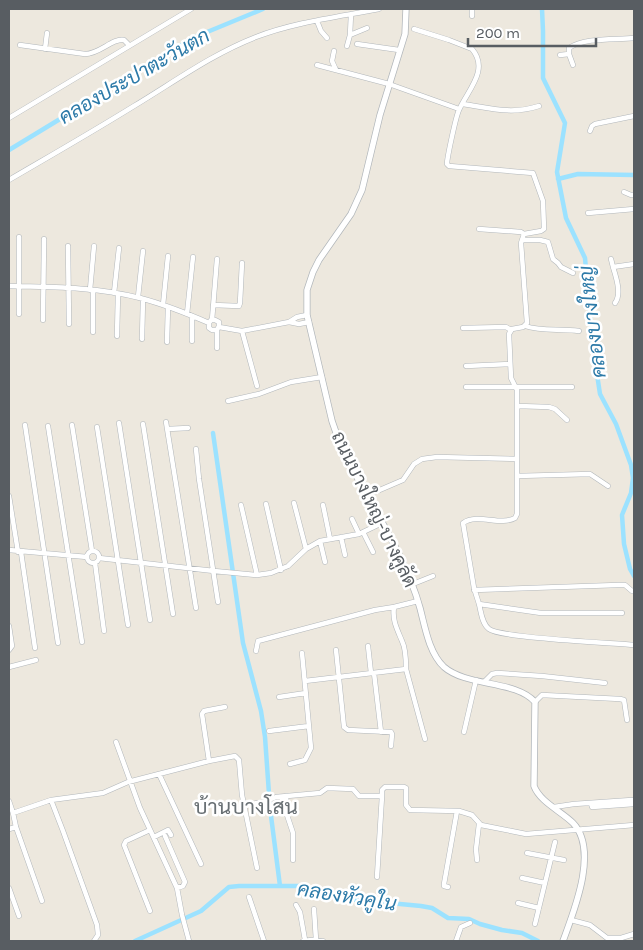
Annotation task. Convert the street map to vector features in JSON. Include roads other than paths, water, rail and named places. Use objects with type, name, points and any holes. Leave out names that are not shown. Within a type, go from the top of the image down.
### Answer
[{"type":"street","points":[[9,118],[191,9]]},
{"type":"street","points":[[9,180],[209,60],[257,37],[317,21],[379,9]]},
{"type":"street","name":"ถนนบางใหญ่-บางคูลัด","points":[[406,9],[410,28],[400,50],[389,84],[362,190],[351,214],[313,272],[307,290],[307,315],[332,421],[340,444],[368,495],[412,584],[429,640],[438,658],[448,670],[458,675],[525,694],[535,702]]},
{"type":"street","points":[[472,9],[472,16]]},
{"type":"street","points":[[347,46],[350,36],[351,14]]},
{"type":"street","points":[[317,21],[320,31],[327,38]]},
{"type":"street","points":[[350,36],[367,28]]},
{"type":"street","points":[[410,28],[463,45],[474,51],[478,64],[478,75],[459,110],[447,161],[450,166],[534,173],[543,201],[544,229],[524,234],[521,232],[479,229]]},
{"type":"street","points":[[45,48],[47,33]]},
{"type":"street","points":[[572,65],[569,48],[577,44],[601,40],[633,38],[634,33]]},
{"type":"street","points":[[20,45],[91,54],[120,39],[129,45]]},
{"type":"street","points":[[357,44],[400,50]]},
{"type":"street","points":[[334,51],[332,61],[336,70]]},
{"type":"street","points":[[560,55],[569,54]]},
{"type":"street","points":[[317,65],[389,84],[459,110]]},
{"type":"street","points":[[463,104],[509,112],[539,106]]},
{"type":"street","points":[[590,131],[595,124],[634,116]]},
{"type":"street","points":[[624,192],[634,195]]},
{"type":"street","points":[[588,213],[634,209]]},
{"type":"street","points":[[524,234],[522,240],[522,267],[527,320],[525,326]]},
{"type":"street","points":[[19,237],[19,314]]},
{"type":"street","points":[[43,320],[44,239]]},
{"type":"street","points":[[522,240],[548,242],[552,259],[561,267],[573,273]]},
{"type":"street","points":[[68,246],[69,324]]},
{"type":"street","points":[[93,332],[94,246]]},
{"type":"street","points":[[117,336],[116,293],[119,248]]},
{"type":"street","points":[[142,339],[140,298],[143,251]]},
{"type":"street","points":[[167,342],[165,306],[168,256]]},
{"type":"street","points":[[187,314],[192,257]]},
{"type":"street","points":[[217,259],[210,329],[242,331],[289,322],[297,317],[307,315]]},
{"type":"street","points":[[611,259],[618,292],[618,298],[615,303]]},
{"type":"street","points":[[213,306],[239,306],[242,262]]},
{"type":"street","points":[[613,267],[634,264]]},
{"type":"street","points":[[9,286],[68,288],[116,293],[140,298],[210,321],[217,320],[217,348]]},
{"type":"street","points":[[192,316],[192,341]]},
{"type":"street","points":[[289,322],[299,324],[309,322]]},
{"type":"street","points":[[463,328],[506,327],[511,330],[525,326],[538,329],[560,328],[579,331]]},
{"type":"street","points":[[511,330],[509,334],[511,378],[512,383],[516,387],[518,406],[515,518],[510,520],[467,520],[463,523],[474,590],[484,623],[488,628],[501,633],[634,644]]},
{"type":"street","points":[[242,331],[257,386]]},
{"type":"street","points":[[466,366],[510,364]]},
{"type":"street","points":[[228,401],[259,394],[291,382],[322,377]]},
{"type":"street","points":[[466,387],[572,387]]},
{"type":"street","points":[[518,406],[549,407],[555,409],[567,420]]},
{"type":"street","points":[[119,422],[150,620]]},
{"type":"street","points":[[166,422],[196,608]]},
{"type":"street","points":[[143,424],[173,614]]},
{"type":"street","points":[[25,425],[58,643]]},
{"type":"street","points":[[72,425],[92,551]]},
{"type":"street","points":[[48,426],[82,642]]},
{"type":"street","points":[[97,427],[128,625]]},
{"type":"street","points":[[168,429],[188,428]]},
{"type":"street","points":[[196,449],[218,602]]},
{"type":"street","points":[[368,495],[403,480],[414,464],[422,459],[437,456],[517,459]]},
{"type":"street","points":[[517,476],[590,474],[608,486]]},
{"type":"street","points":[[9,496],[35,648]]},
{"type":"street","points":[[294,503],[306,549]]},
{"type":"street","points":[[266,504],[281,570]]},
{"type":"street","points":[[241,505],[257,575]]},
{"type":"street","points":[[323,505],[330,539]]},
{"type":"street","points":[[352,519],[373,552]]},
{"type":"street","points":[[99,558],[214,571],[257,575],[271,574],[296,560],[306,549],[320,541],[361,533],[382,523]]},
{"type":"street","points":[[341,537],[345,555]]},
{"type":"street","points":[[320,541],[325,562]]},
{"type":"street","points":[[9,550],[87,557]]},
{"type":"street","points":[[87,557],[92,551]]},
{"type":"street","points":[[92,551],[97,553],[99,558]]},
{"type":"street","points":[[87,557],[90,562],[95,563]]},
{"type":"street","points":[[99,558],[95,563],[104,631]]},
{"type":"street","points":[[412,584],[434,576]]},
{"type":"street","points":[[474,590],[618,585],[625,586],[632,591]]},
{"type":"street","points":[[256,651],[258,642],[375,610],[418,601]]},
{"type":"street","points":[[479,604],[541,613],[622,613]]},
{"type":"street","points":[[394,607],[394,620],[404,646],[406,669],[426,739]]},
{"type":"street","points":[[9,626],[12,646],[9,650]]},
{"type":"street","points":[[368,646],[381,732]]},
{"type":"street","points":[[336,650],[346,728],[392,733],[391,746]]},
{"type":"street","points":[[290,764],[305,760],[310,749],[302,652]]},
{"type":"street","points":[[9,667],[36,660]]},
{"type":"street","points":[[304,681],[406,669]]},
{"type":"street","points":[[484,682],[492,674],[497,673],[605,683]]},
{"type":"street","points":[[464,732],[476,680]]},
{"type":"street","points":[[278,697],[306,693]]},
{"type":"street","points":[[563,941],[571,920],[584,868],[583,842],[574,824],[539,794],[534,786],[535,702],[542,695],[620,699],[624,700],[627,720]]},
{"type":"street","points":[[209,760],[202,714],[225,707]]},
{"type":"street","points":[[269,731],[309,726]]},
{"type":"street","points":[[116,742],[150,830],[177,888],[189,941]]},
{"type":"street","points":[[13,813],[51,800],[103,793],[131,782],[209,760],[232,756],[238,758],[244,805],[257,868]]},
{"type":"street","points":[[159,774],[201,864]]},
{"type":"street","points":[[244,805],[264,802],[272,798],[320,794],[327,788],[338,787],[353,789],[360,796],[382,796]]},
{"type":"street","points":[[377,877],[382,790],[385,787],[404,787],[406,805],[410,810],[469,813],[479,824],[518,833],[556,833],[634,825]]},
{"type":"street","points":[[286,796],[287,815],[293,832],[293,860]]},
{"type":"street","points":[[9,800],[16,827],[42,901]]},
{"type":"street","points":[[51,800],[64,831],[97,926],[98,935],[94,941]]},
{"type":"street","points":[[554,807],[591,803],[633,802]]},
{"type":"street","points":[[448,887],[444,886],[444,884],[457,811]]},
{"type":"street","points":[[478,860],[476,849],[479,824]]},
{"type":"street","points":[[9,830],[16,827]]},
{"type":"street","points":[[150,830],[126,842],[124,846],[150,911]]},
{"type":"street","points":[[154,838],[168,830],[171,836]]},
{"type":"street","points":[[165,836],[185,882],[183,886],[177,888]]},
{"type":"street","points":[[535,924],[555,842]]},
{"type":"street","points":[[527,852],[564,860]]},
{"type":"street","points":[[522,878],[545,883]]},
{"type":"street","points":[[9,888],[19,916]]},
{"type":"street","points":[[249,897],[264,941]]},
{"type":"street","points":[[518,903],[539,908]]},
{"type":"street","points":[[296,905],[300,912],[304,941],[323,941]]},
{"type":"street","points":[[314,909],[316,940]]},
{"type":"street","points":[[571,920],[590,925],[607,938],[621,938],[634,934]]},
{"type":"street","points":[[456,941],[461,928],[470,923]]},
{"type":"waterway","name":"คลองประปาตะวันตก","points":[[9,150],[195,37],[263,9]]},
{"type":"waterway","name":"คลองบางใหญ่","points":[[542,9],[543,78],[565,123],[557,172],[566,218],[585,258],[593,348],[600,394],[616,424],[631,465],[633,478],[631,493],[622,515],[624,544],[630,569],[634,576]]},
{"type":"waterway","points":[[558,179],[578,174],[634,175]]},
{"type":"waterway","points":[[213,433],[243,643],[261,711],[265,737],[270,808],[280,886]]},
{"type":"waterway","name":"คลองหัวคูใน","points":[[135,941],[201,911],[229,887],[239,886],[302,886],[337,898],[432,908],[448,918],[469,919],[502,930],[522,933],[538,941]]},
{"type":"district","name":"บ้านบางโสน","points":[[246,807]]}]
